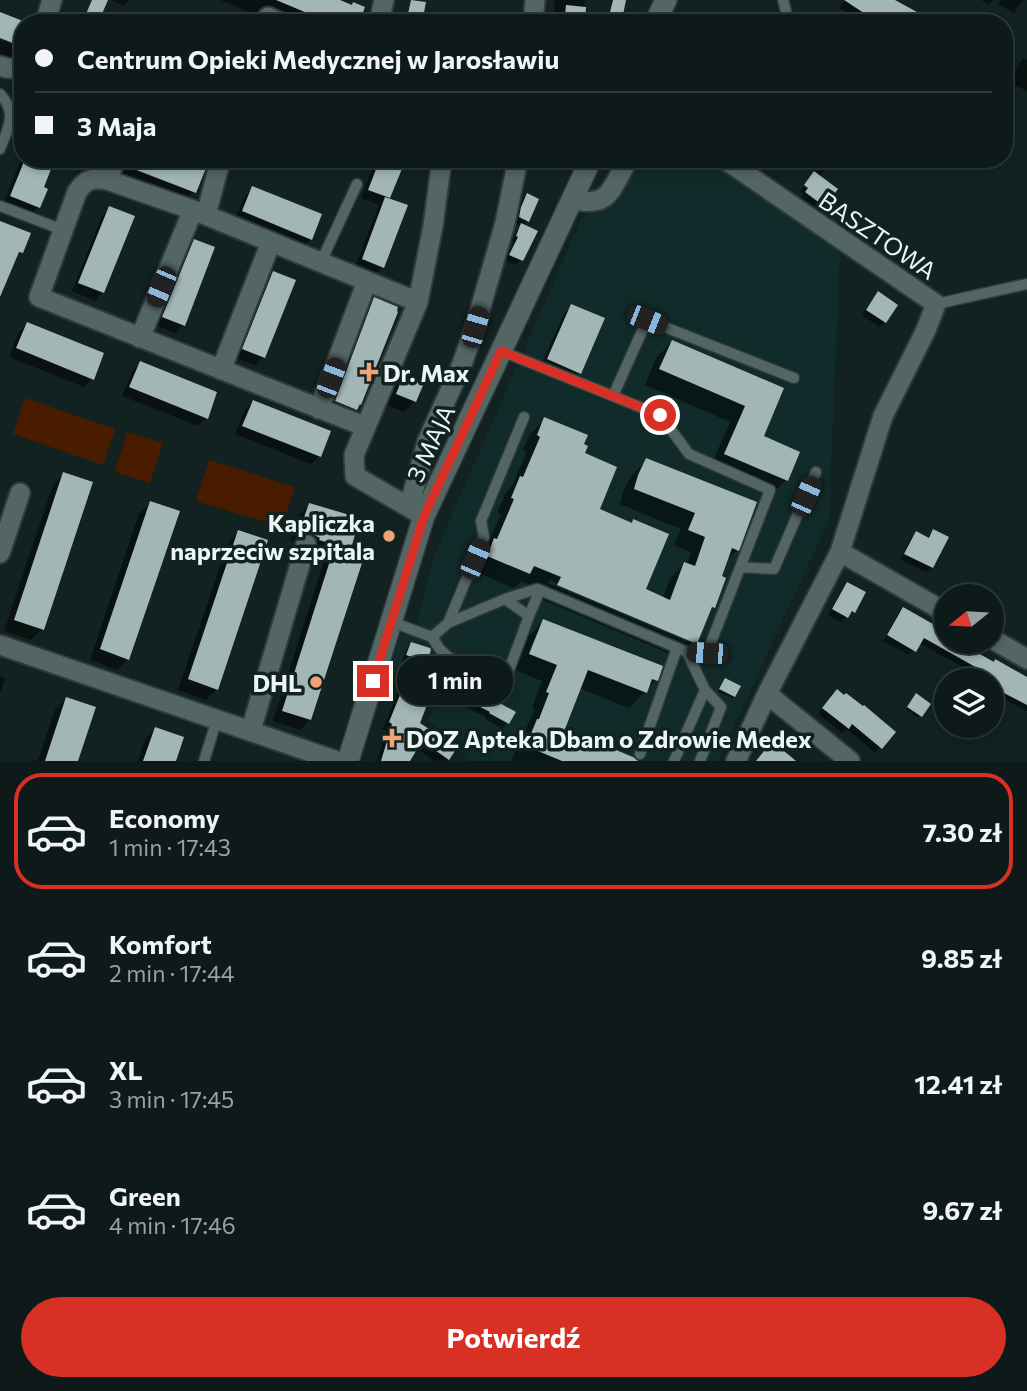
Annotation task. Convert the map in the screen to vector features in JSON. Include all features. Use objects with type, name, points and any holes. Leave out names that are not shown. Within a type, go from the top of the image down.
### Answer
[{"type":"street","points":[[107,180],[112,168]]},
{"type":"street","points":[[140,338],[200,213],[218,168]]},
{"type":"street","points":[[424,516],[355,476],[354,456],[418,302],[441,168]]},
{"type":"street","points":[[424,516],[412,496],[427,442],[462,364],[475,327],[505,223],[516,168]]},
{"type":"street","name":"3 MAJA","points":[[348,761],[424,516],[587,168]]},
{"type":"street","points":[[572,200],[587,203],[599,201],[607,195],[624,168]]},
{"type":"street","name":"BASZTOWA","points":[[737,168],[936,304]]},
{"type":"street","points":[[366,427],[39,297],[77,192],[88,180],[107,180],[200,213],[418,302]]},
{"type":"street","points":[[221,370],[271,242]]},
{"type":"street","points":[[319,409],[367,281]]},
{"type":"street","points":[[736,761],[840,552],[883,416],[936,304]]},
{"type":"street","points":[[0,553],[20,493]]},
{"type":"street","points":[[251,730],[306,544]]},
{"type":"street","points":[[840,552],[934,606]]},
{"type":"street","points":[[0,645],[337,761]]},
{"type":"street","points":[[1004,646],[1027,659]]},
{"type":"street","points":[[767,694],[850,761]]},
{"type":"lane","points":[[0,94],[11,112],[0,149]]},
{"type":"lane","points":[[321,262],[357,184]]},
{"type":"lane","points":[[0,206],[63,230]]},
{"type":"lane","points":[[936,304],[1027,284]]},
{"type":"lane","points":[[613,396],[647,320],[794,379]]},
{"type":"lane","points":[[432,637],[448,623],[537,589],[682,650],[707,653],[770,490],[689,454],[660,415],[501,351]]},
{"type":"lane","points":[[448,623],[484,537],[481,521],[524,417]]},
{"type":"lane","points":[[741,566],[774,569],[816,472]]},
{"type":"lane","points":[[392,622],[432,637],[447,656],[483,679],[503,686],[540,590]]},
{"type":"lane","points":[[505,599],[530,617]]},
{"type":"lane","points":[[682,650],[705,690],[721,707],[700,761]]},
{"type":"lane","points":[[640,754],[682,650]]},
{"type":"lane","points":[[674,761],[705,690]]},
{"type":"lane","points":[[204,761],[218,719]]},
{"type":"shaded area","points":[[641,168],[723,168],[840,252],[829,520],[718,761],[468,761],[458,748],[428,721],[440,691],[389,671],[405,620],[417,623],[433,558],[581,220]]},
{"type":"shaded area","points":[[25,398],[115,429],[103,465],[13,434]]},
{"type":"shaded area","points":[[127,432],[163,443],[150,483],[115,472]]},
{"type":"shaded area","points":[[209,460],[295,487],[282,527],[196,501]]},
{"type":"building","points":[[92,0],[108,0],[102,14],[86,14]]},
{"type":"building","points":[[276,0],[340,0],[365,7],[362,14],[309,14]]},
{"type":"building","points":[[411,0],[426,2],[424,14],[408,14]]},
{"type":"building","points":[[613,0],[626,0],[623,14],[610,12]]},
{"type":"building","points":[[844,0],[895,0],[921,14],[865,14]]},
{"type":"building","points":[[566,5],[586,7],[586,14],[565,14]]},
{"type":"building","points":[[0,12],[14,17],[14,43],[0,38]]},
{"type":"building","points":[[21,168],[51,168],[44,187],[48,189],[40,208],[10,196]]},
{"type":"building","points":[[131,168],[206,168],[196,193]]},
{"type":"building","points":[[377,168],[402,168],[390,198],[368,190]]},
{"type":"building","points":[[814,171],[838,189],[825,207],[805,192],[808,188],[804,185]]},
{"type":"building","points":[[252,186],[322,214],[312,240],[242,211]]},
{"type":"building","points":[[527,193],[539,199],[529,222],[519,217]]},
{"type":"building","points":[[385,197],[408,205],[384,268],[362,259]]},
{"type":"building","points":[[109,206],[135,216],[104,293],[78,283]]},
{"type":"building","points":[[0,221],[31,233],[23,253],[19,252],[0,297]]},
{"type":"building","points":[[521,223],[538,231],[523,261],[509,255],[518,237],[516,236]]},
{"type":"building","points":[[194,239],[215,247],[185,326],[162,317]]},
{"type":"building","points":[[273,271],[296,280],[265,358],[242,349]]},
{"type":"building","points":[[878,291],[898,305],[886,323],[866,310]]},
{"type":"building","points":[[374,297],[398,307],[398,312],[357,410],[335,401]]},
{"type":"building","points":[[571,304],[605,318],[581,374],[547,359]]},
{"type":"building","points":[[27,322],[104,353],[94,380],[16,348]]},
{"type":"building","points":[[672,340],[784,388],[764,436],[800,452],[788,481],[724,454],[745,406],[659,369]]},
{"type":"building","points":[[140,361],[217,392],[208,419],[129,387]]},
{"type":"building","points":[[404,374],[424,383],[416,402],[396,394]]},
{"type":"building","points":[[253,400],[331,431],[321,457],[242,426]]},
{"type":"building","points":[[544,417],[588,435],[584,444],[588,446],[585,453],[617,467],[600,509],[632,523],[633,519],[669,534],[646,589],[670,600],[684,562],[695,566],[705,537],[688,530],[695,513],[634,489],[646,458],[757,502],[739,551],[732,548],[722,576],[726,578],[697,644],[557,585],[561,577],[534,566],[530,574],[487,556],[514,499],[511,498],[520,476],[523,477],[540,437],[537,435]]},
{"type":"building","points":[[63,472],[93,482],[44,630],[14,620]]},
{"type":"building","points":[[150,501],[180,511],[129,660],[100,649]]},
{"type":"building","points":[[309,503],[360,518],[349,555],[363,560],[311,720],[282,711],[335,545],[319,540],[320,538],[310,533],[299,532]]},
{"type":"building","points":[[933,529],[949,537],[933,568],[904,554],[916,531],[929,538]]},
{"type":"building","points":[[238,530],[268,540],[218,690],[188,679]]},
{"type":"building","points":[[847,582],[866,592],[855,613],[852,611],[848,618],[832,609]]},
{"type":"building","points":[[903,607],[934,625],[934,644],[924,638],[916,652],[887,635]]},
{"type":"building","points":[[543,619],[663,666],[658,681],[652,679],[647,693],[588,670],[565,729],[638,761],[562,761],[526,746],[549,693],[546,692],[557,665],[529,654]]},
{"type":"building","points":[[411,642],[430,648],[427,662],[406,655]]},
{"type":"building","points":[[952,654],[980,654],[994,662],[995,659],[1027,677],[1027,705],[1004,693],[1004,668],[977,668]]},
{"type":"building","points":[[725,678],[741,686],[735,697],[719,689]]},
{"type":"building","points":[[469,681],[488,690],[485,695],[516,712],[509,724],[461,697]]},
{"type":"building","points":[[404,685],[430,697],[420,723],[457,748],[449,760],[422,741],[410,761],[381,761],[392,724],[389,722]]},
{"type":"building","points":[[837,689],[864,705],[896,732],[882,749],[852,724],[849,729],[822,708]]},
{"type":"building","points":[[916,693],[931,704],[922,717],[907,707]]},
{"type":"building","points":[[66,697],[96,707],[78,761],[45,761]]},
{"type":"building","points":[[155,727],[184,737],[176,761],[143,761]]},
{"type":"building","points":[[772,741],[796,761],[756,761]]},
{"type":"place","name":"Dr. Max","points":[[369,372]]},
{"type":"place","name":"Kapliczka naprzeciw szpitala","points":[[389,536]]},
{"type":"place","name":"DHL","points":[[316,682]]},
{"type":"place","name":"DOZ Apteka Dbam o Zdrowie Medex","points":[[392,738]]},
{"type":"route","points":[[373,681],[424,516],[501,351],[660,415]]}]
